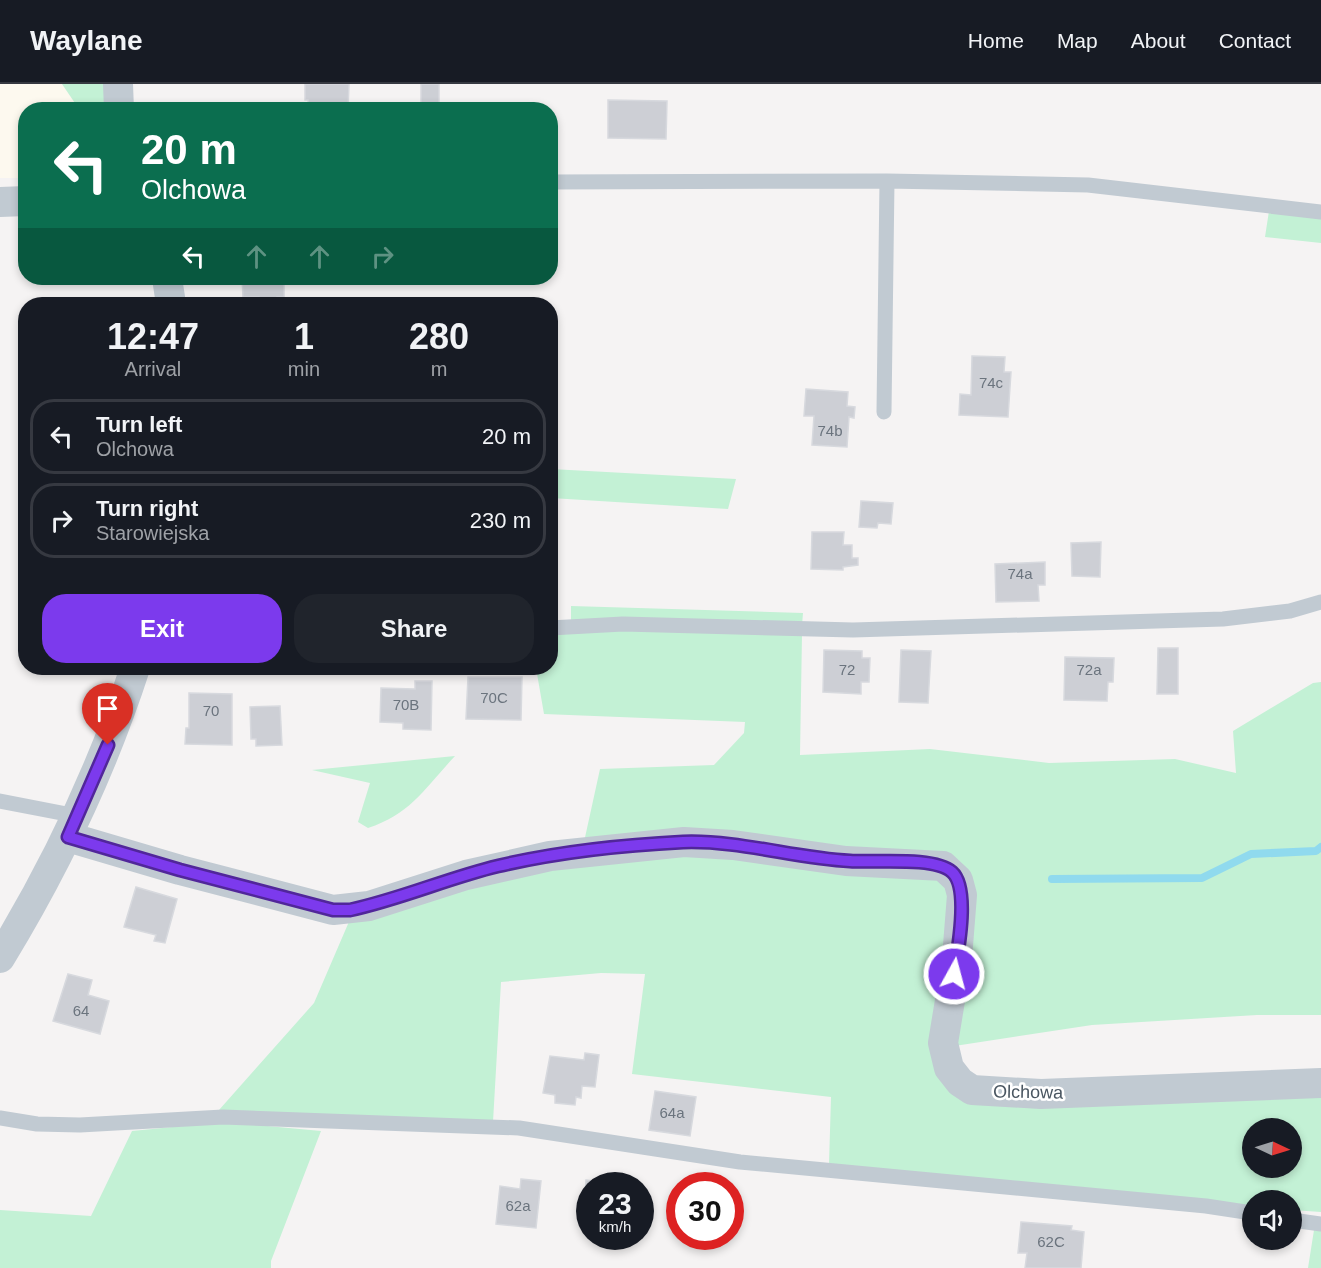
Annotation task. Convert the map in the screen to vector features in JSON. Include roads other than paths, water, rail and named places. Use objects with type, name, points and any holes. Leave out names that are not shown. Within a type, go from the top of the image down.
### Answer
[{"type":"street","points":[[118,84],[119,102]]},
{"type":"street","points":[[0,201],[18,201]]},
{"type":"street","points":[[0,958],[73,827],[101,762],[132,675]]},
{"type":"street","name":"Olchowa","points":[[73,827],[180,870],[333,910],[369,906],[466,875],[540,858],[684,842],[733,845],[846,861],[942,866],[958,880],[962,895],[957,958],[943,1043],[950,1068],[960,1082],[972,1090],[1041,1094],[1321,1083]]},
{"type":"lane","points":[[884,412],[887,181]]},
{"type":"lane","points":[[558,182],[887,181],[1088,185],[1321,212]]},
{"type":"lane","points":[[558,628],[623,624],[852,630],[1223,619],[1290,611],[1321,602]]},
{"type":"lane","points":[[0,801],[73,827]]},
{"type":"lane","points":[[0,1118],[37,1124],[80,1125],[222,1117],[519,1128],[740,1162],[1206,1206],[1242,1212]]},
{"type":"lane","points":[[1302,1221],[1321,1224]]},
{"type":"waterway","points":[[1052,879],[1202,878],[1251,854],[1316,851],[1321,847]]}]
